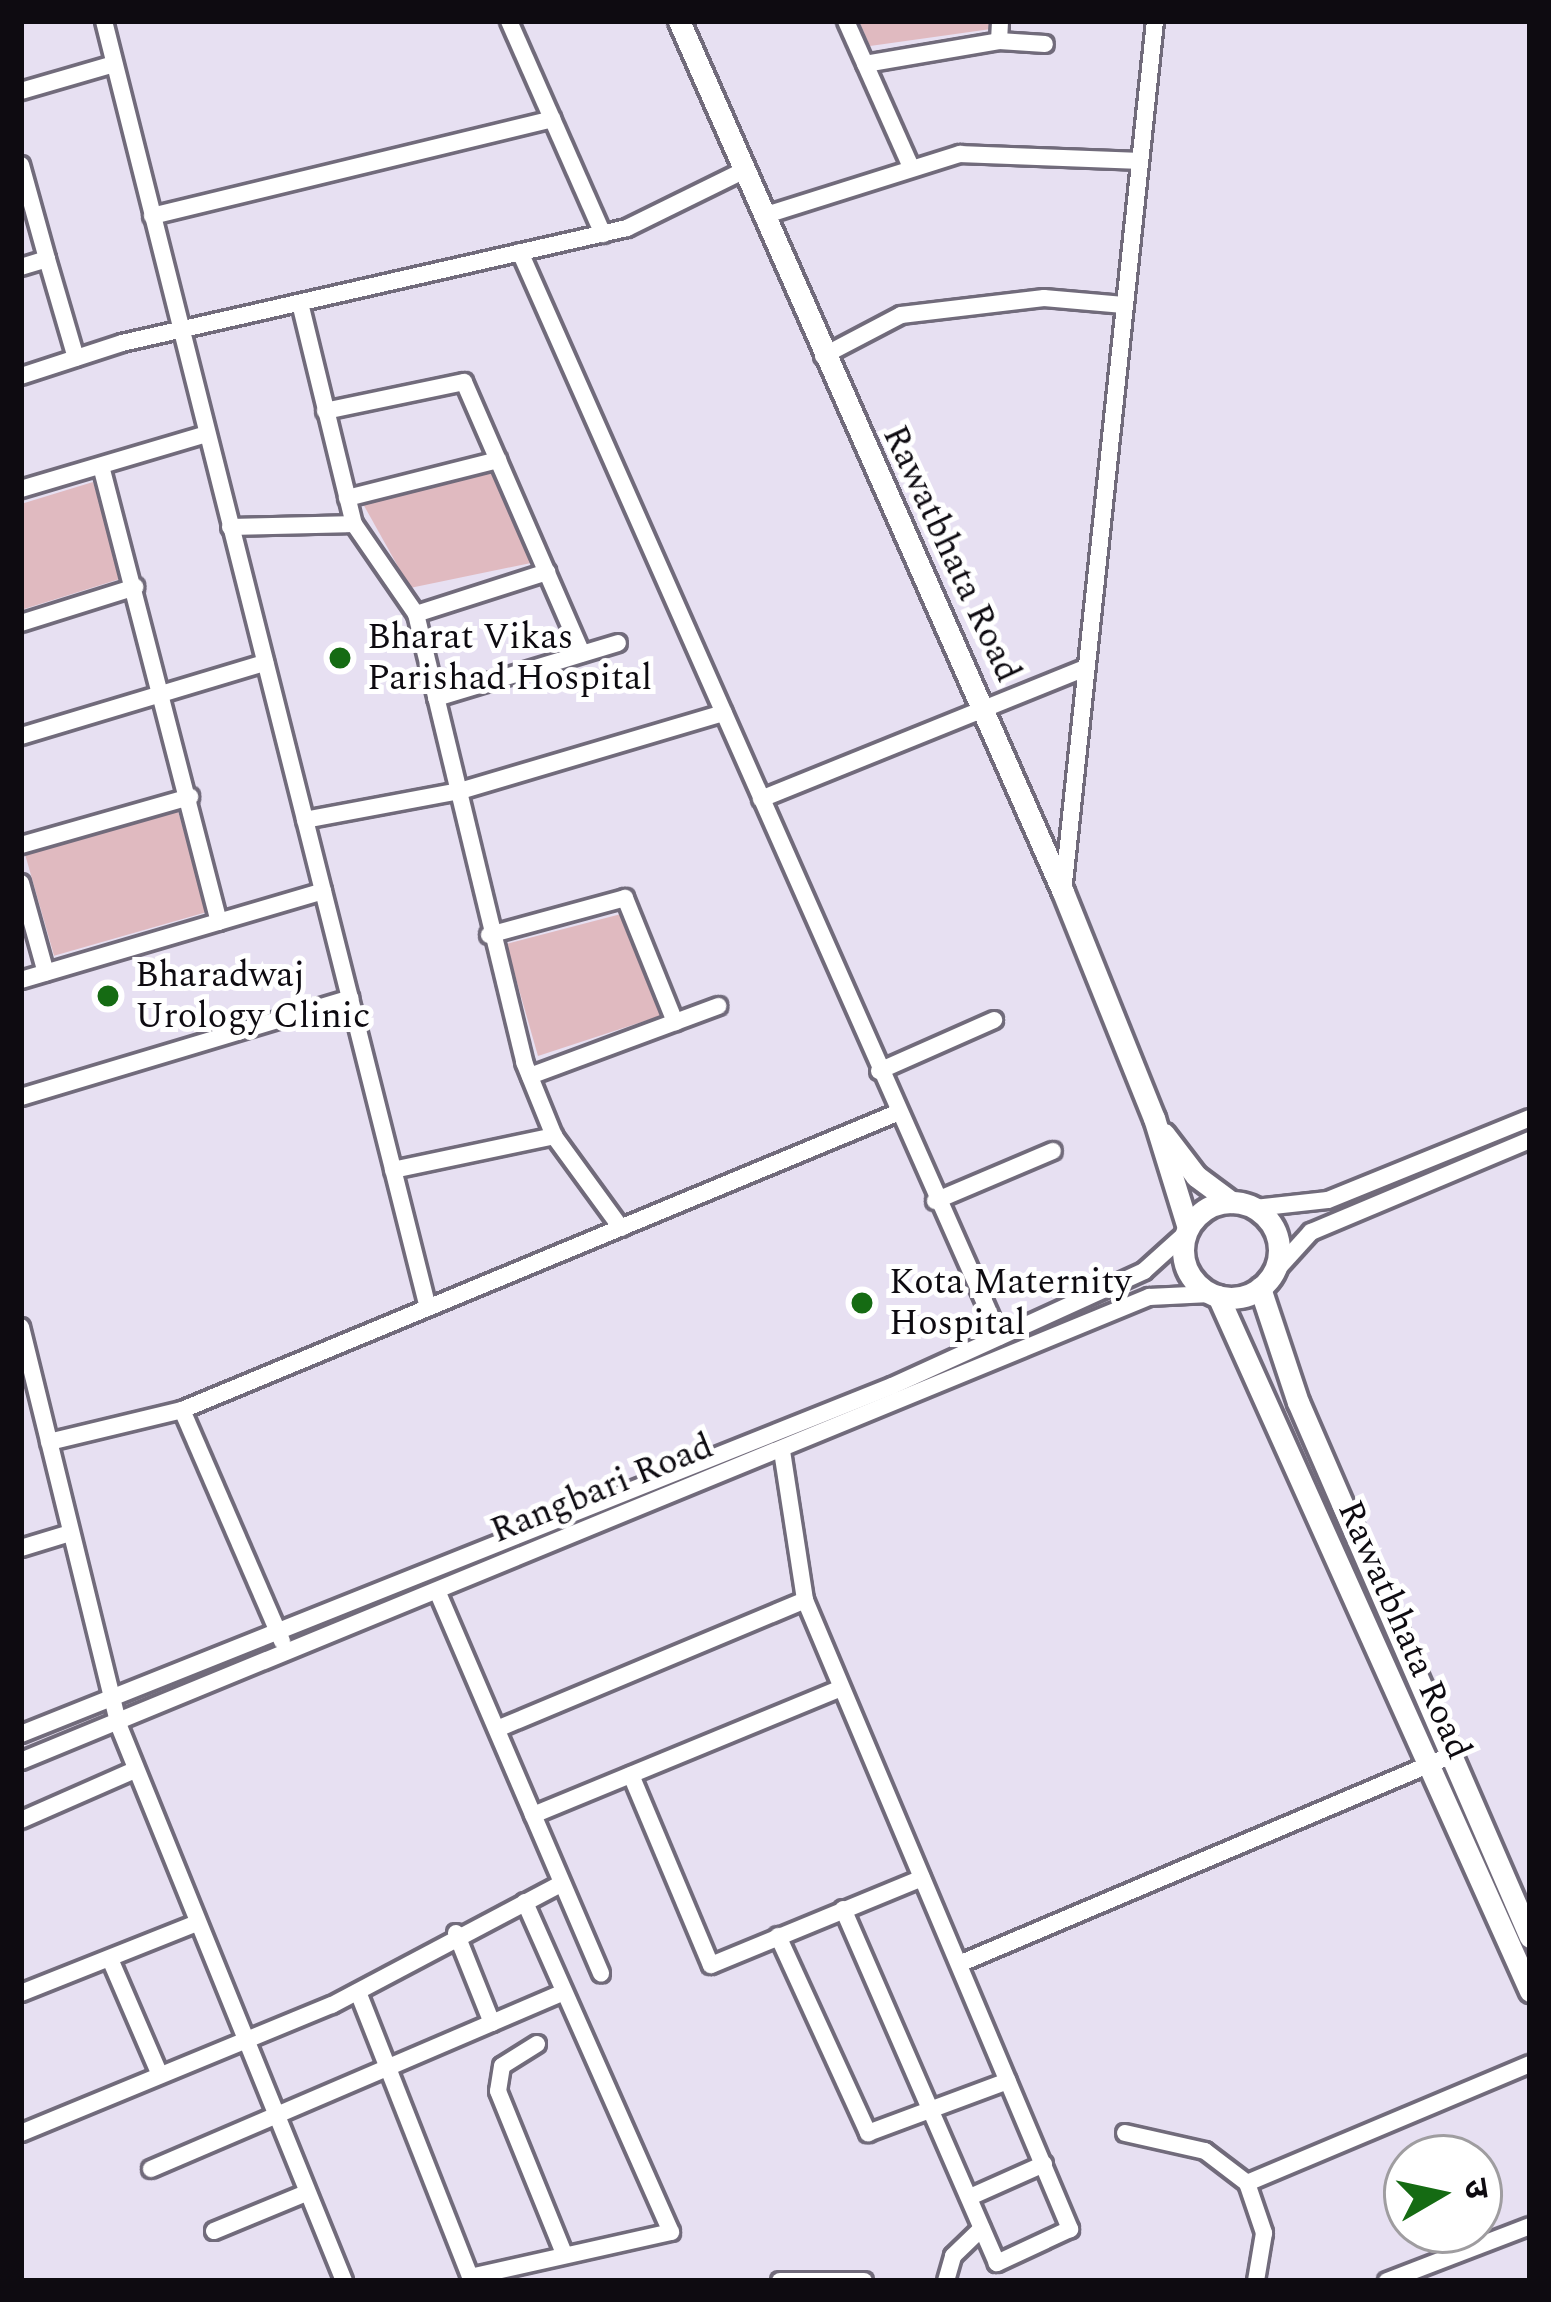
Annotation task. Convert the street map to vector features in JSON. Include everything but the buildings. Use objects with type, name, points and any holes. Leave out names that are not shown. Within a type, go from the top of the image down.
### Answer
[{"type":"main road","name":"Rawatbhata Road","points":[[679,21],[1063,892],[1154,1118],[1186,1231]]},
{"type":"main road","name":"Rawatbhata Road","points":[[1154,1118],[1196,1176],[1231,1202]]},
{"type":"main road","points":[[1231,1202],[1255,1208],[1275,1230],[1266,1281],[1214,1295],[1184,1262],[1186,1231],[1231,1202]]},
{"type":"main road","points":[[1272,1333],[1294,1245]]},
{"type":"main road","name":"Rawatbhata Road","points":[[1266,1281],[1272,1333],[1530,1937]]},
{"type":"main road","name":"Rawatbhata Road","points":[[1214,1295],[1529,1984]]},
{"type":"street","points":[[104,21],[428,1308]]},
{"type":"street","points":[[509,21],[603,234]]},
{"type":"street","points":[[846,21],[911,166]]},
{"type":"street","points":[[999,41],[1000,21]]},
{"type":"street","points":[[1063,892],[1155,21]]},
{"type":"street","points":[[865,64],[999,41],[1045,44]]},
{"type":"street","points":[[21,91],[114,64]]},
{"type":"street","points":[[152,216],[552,119]]},
{"type":"street","points":[[763,216],[960,154],[1140,161]]},
{"type":"street","points":[[21,165],[76,358]]},
{"type":"street","points":[[21,376],[180,330],[603,234],[743,170]]},
{"type":"street","points":[[520,253],[935,1201],[1000,1337]]},
{"type":"street","points":[[21,267],[47,260]]},
{"type":"street","points":[[823,356],[901,315],[1044,298],[1124,305]]},
{"type":"street","points":[[300,303],[354,524],[416,614],[460,791],[489,935],[530,1076],[554,1136],[621,1228]]},
{"type":"street","points":[[326,411],[464,382],[582,652]]},
{"type":"street","points":[[21,489],[207,434]]},
{"type":"street","points":[[347,498],[498,460]]},
{"type":"street","points":[[101,466],[165,692],[219,922]]},
{"type":"street","points":[[230,526],[354,524]]},
{"type":"street","points":[[416,614],[547,572]]},
{"type":"street","points":[[21,622],[135,587]]},
{"type":"street","points":[[436,698],[618,643]]},
{"type":"street","points":[[21,736],[265,662]]},
{"type":"street","points":[[761,799],[983,704],[1083,669]]},
{"type":"street","points":[[304,820],[460,791],[724,713]]},
{"type":"street","points":[[21,844],[190,797]]},
{"type":"street","points":[[21,883],[46,973]]},
{"type":"street","points":[[21,980],[323,891]]},
{"type":"street","points":[[489,935],[625,898],[675,1022]]},
{"type":"street","points":[[21,1097],[350,998]]},
{"type":"street","points":[[530,1076],[718,1006]]},
{"type":"street","points":[[879,1071],[994,1020]]},
{"type":"street","points":[[49,1442],[182,1410],[897,1113]]},
{"type":"street","points":[[1255,1208],[1328,1200],[1530,1118]]},
{"type":"street","points":[[394,1170],[554,1136]]},
{"type":"street","points":[[1266,1281],[1294,1245],[1338,1221],[1530,1140]]},
{"type":"street","points":[[935,1201],[1053,1150]]},
{"type":"street","points":[[1328,1200],[1338,1221]]},
{"type":"street","name":"Rangbari Road","points":[[21,1734],[279,1634],[1000,1337],[1144,1271],[1186,1231]]},
{"type":"street","name":"Rangbari Road","points":[[21,1761],[290,1657],[1150,1298],[1214,1295]]},
{"type":"street","points":[[21,1327],[109,1697],[344,2281]]},
{"type":"street","points":[[182,1410],[290,1657]]},
{"type":"street","points":[[782,1450],[805,1600],[1070,2229],[998,2264],[843,1909]]},
{"type":"street","points":[[21,1548],[70,1534]]},
{"type":"street","points":[[438,1592],[601,1975]]},
{"type":"street","points":[[496,1729],[805,1600]]},
{"type":"street","points":[[533,1815],[841,1688]]},
{"type":"street","points":[[958,1964],[1454,1754]]},
{"type":"street","points":[[21,1820],[135,1770]]},
{"type":"street","points":[[631,1774],[712,1965],[922,1878]]},
{"type":"street","points":[[21,2133],[358,1992],[456,1933],[562,1883]]},
{"type":"street","points":[[358,1992],[470,2277],[563,2251],[671,2232],[524,1902]]},
{"type":"street","points":[[21,1993],[197,1923]]},
{"type":"street","points":[[456,1933],[492,2023]]},
{"type":"street","points":[[778,1936],[868,2133],[934,2114],[1008,2080]]},
{"type":"street","points":[[110,1959],[159,2074]]},
{"type":"street","points":[[151,2169],[392,2071],[563,1992]]},
{"type":"street","points":[[538,2044],[502,2066],[498,2091],[563,2251]]},
{"type":"street","points":[[1247,2183],[1530,2064]]},
{"type":"street","points":[[1125,2133],[1205,2151],[1247,2183],[1264,2233],[1256,2281]]},
{"type":"street","points":[[970,2197],[1044,2164]]},
{"type":"street","points":[[214,2230],[306,2193]]},
{"type":"street","points":[[1387,2281],[1416,2275],[1530,2226]]},
{"type":"street","points":[[946,2281],[953,2256],[982,2228]]},
{"type":"street","points":[[780,2281],[864,2281]]},
{"type":"shaded area","points":[[859,21],[993,21],[991,29],[870,46]]},
{"type":"shaded area","points":[[493,472],[536,562],[410,588],[362,502]]},
{"type":"shaded area","points":[[93,482],[123,578],[21,610],[21,504]]},
{"type":"shaded area","points":[[178,811],[207,912],[54,956],[25,855]]},
{"type":"shaded area","points":[[621,914],[663,1015],[538,1056],[506,944]]},
{"type":"place","name":"Bharat Vikas Parishad Hospital","points":[[340,658]]},
{"type":"place","name":"Bharadwaj Urology Clinic","points":[[108,996]]},
{"type":"place","name":"Kota Maternity Hospital","points":[[862,1303]]}]
